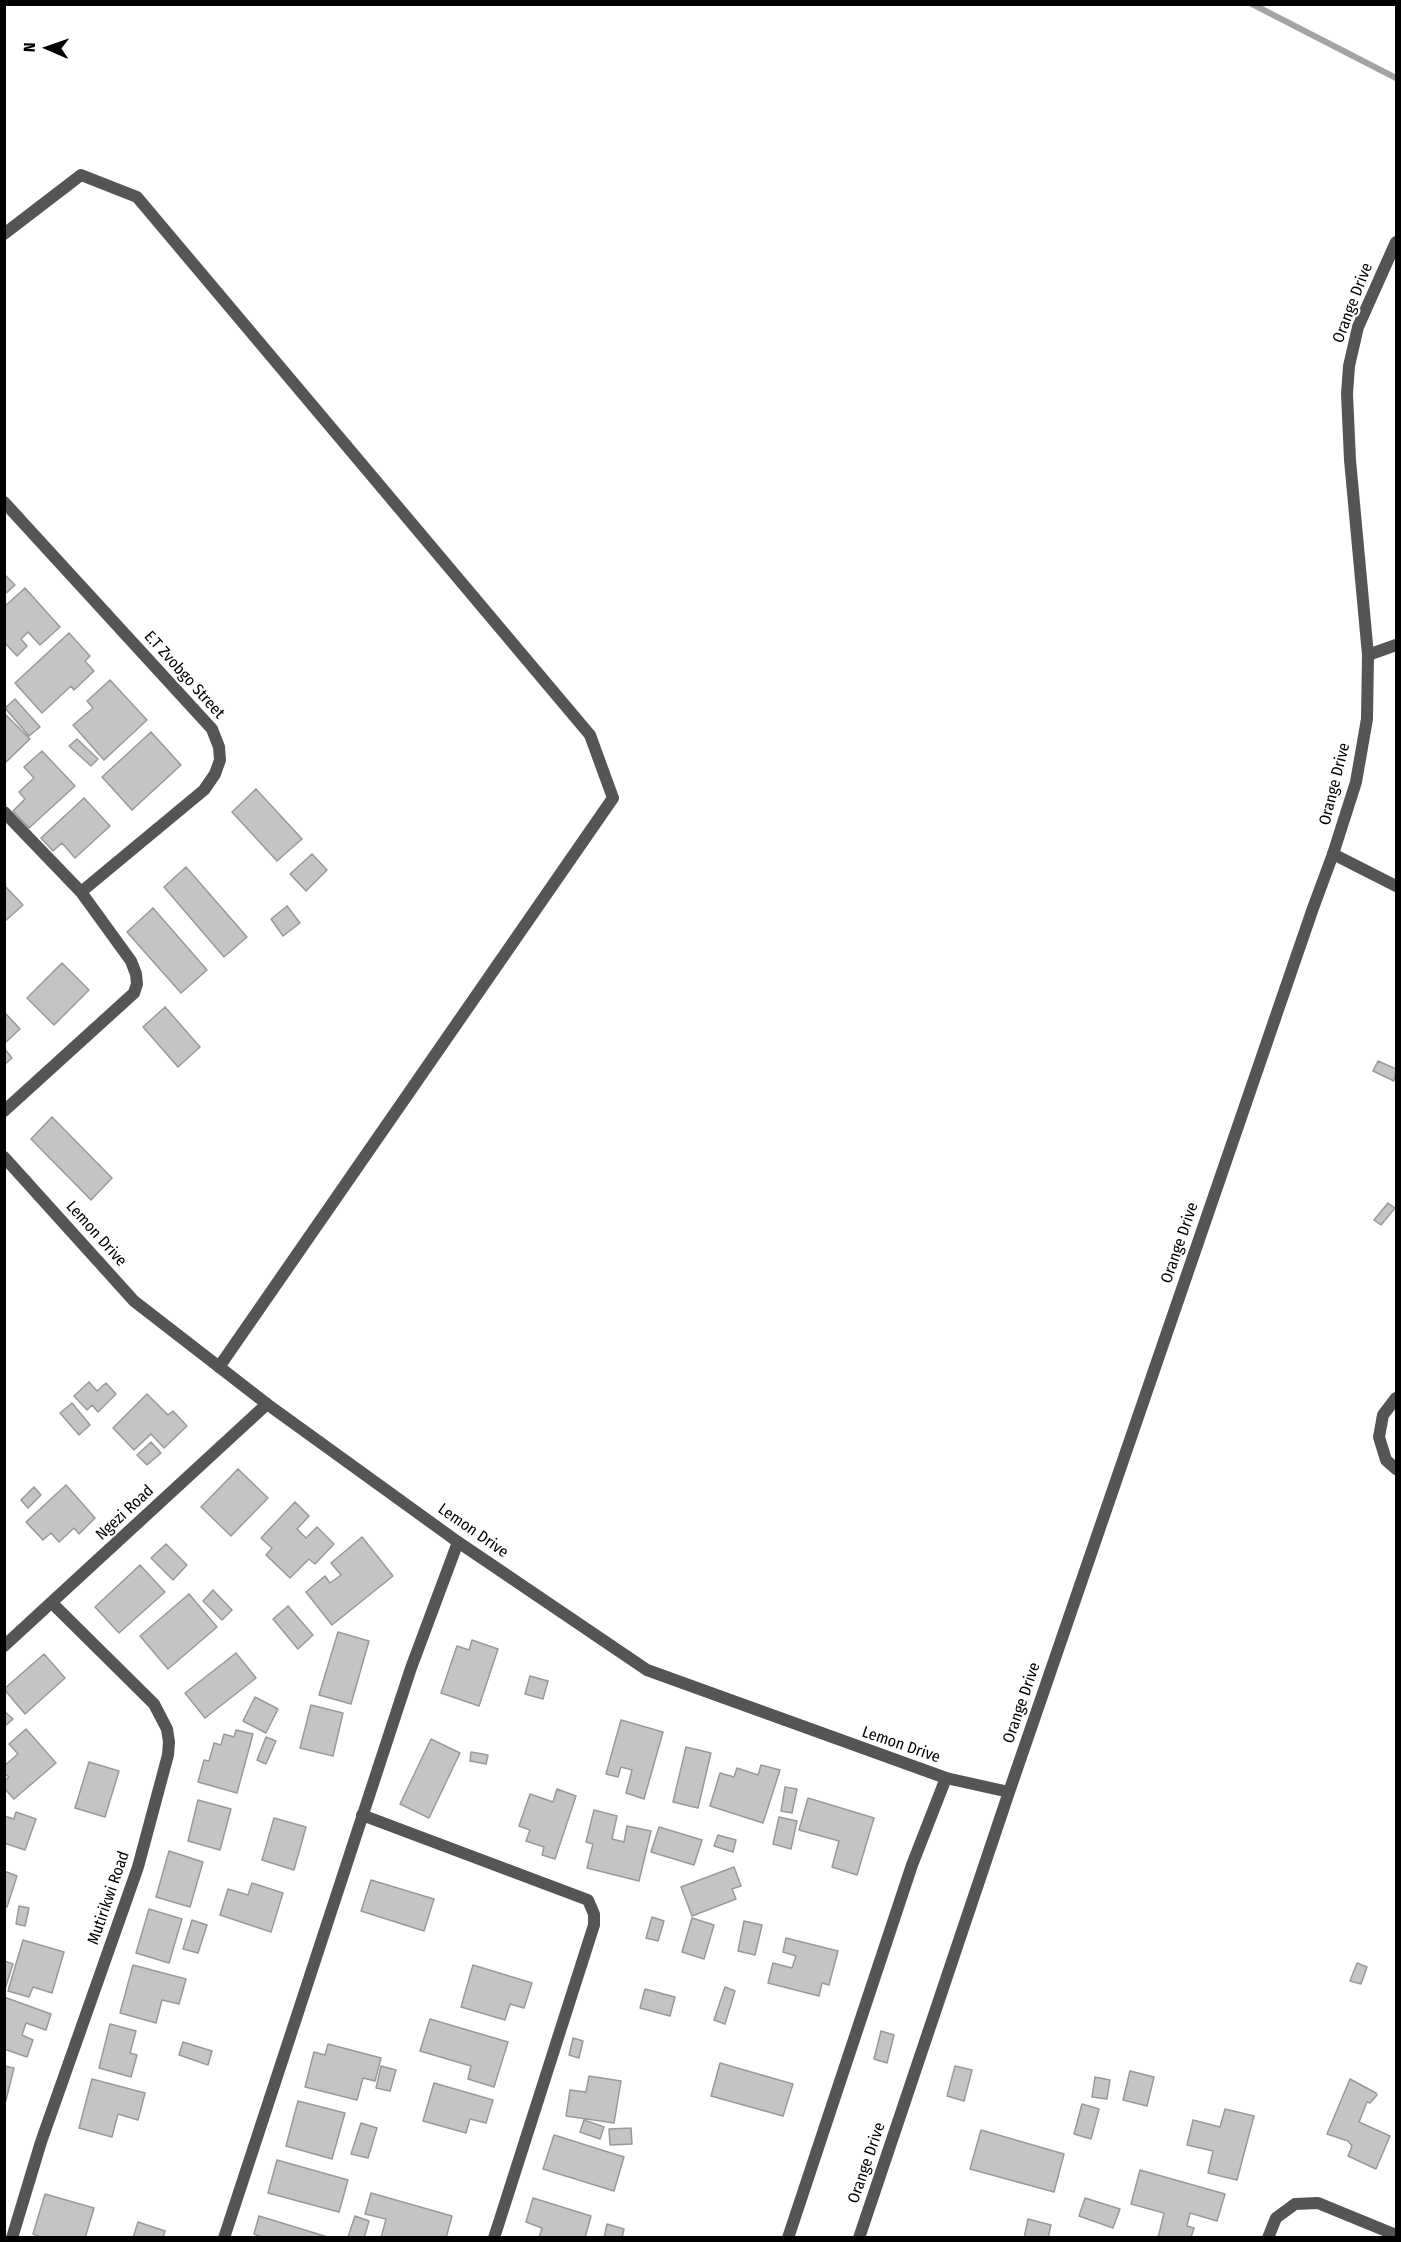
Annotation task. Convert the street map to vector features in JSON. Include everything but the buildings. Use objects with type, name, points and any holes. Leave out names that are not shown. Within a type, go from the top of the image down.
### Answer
[{"type":"street","points":[[4,234],[81,176],[137,197],[590,735],[613,798],[219,1367]]},
{"type":"street","name":"Orange Drive","points":[[859,2238],[1009,1792],[1356,782],[1367,719],[1368,655],[1350,460],[1347,394],[1349,366],[1358,327],[1396,242]]},
{"type":"street","name":"E.T Zvobgo Street","points":[[4,501],[212,729],[219,747],[220,760],[215,774],[204,790],[81,892]]},
{"type":"street","points":[[1368,655],[1396,645]]},
{"type":"street","points":[[4,812],[81,892],[131,961],[137,984],[134,993],[4,1111]]},
{"type":"street","points":[[1333,854],[1396,886]]},
{"type":"street","name":"Lemon Drive","points":[[4,1157],[134,1301],[267,1404],[458,1542],[646,1670],[946,1778],[1009,1792]]},
{"type":"street","points":[[1396,1398],[1383,1414],[1379,1437],[1386,1460],[1396,1469]]},
{"type":"street","name":"Ngezi Road","points":[[4,1646],[267,1404]]},
{"type":"street","points":[[224,2238],[411,1668],[458,1542]]},
{"type":"street","name":"Mutirikwi Road","points":[[12,2238],[41,2142],[138,1867],[168,1755],[169,1742],[167,1728],[154,1704],[52,1603]]},
{"type":"street","points":[[788,2238],[912,1865],[946,1778]]},
{"type":"street","points":[[362,1815],[588,1900],[594,1914],[594,1925],[494,2238]]},
{"type":"street","points":[[1268,2238],[1276,2218],[1295,2204],[1318,2203],[1396,2235]]},
{"type":"waterway","points":[[1252,4],[1396,78]]}]
